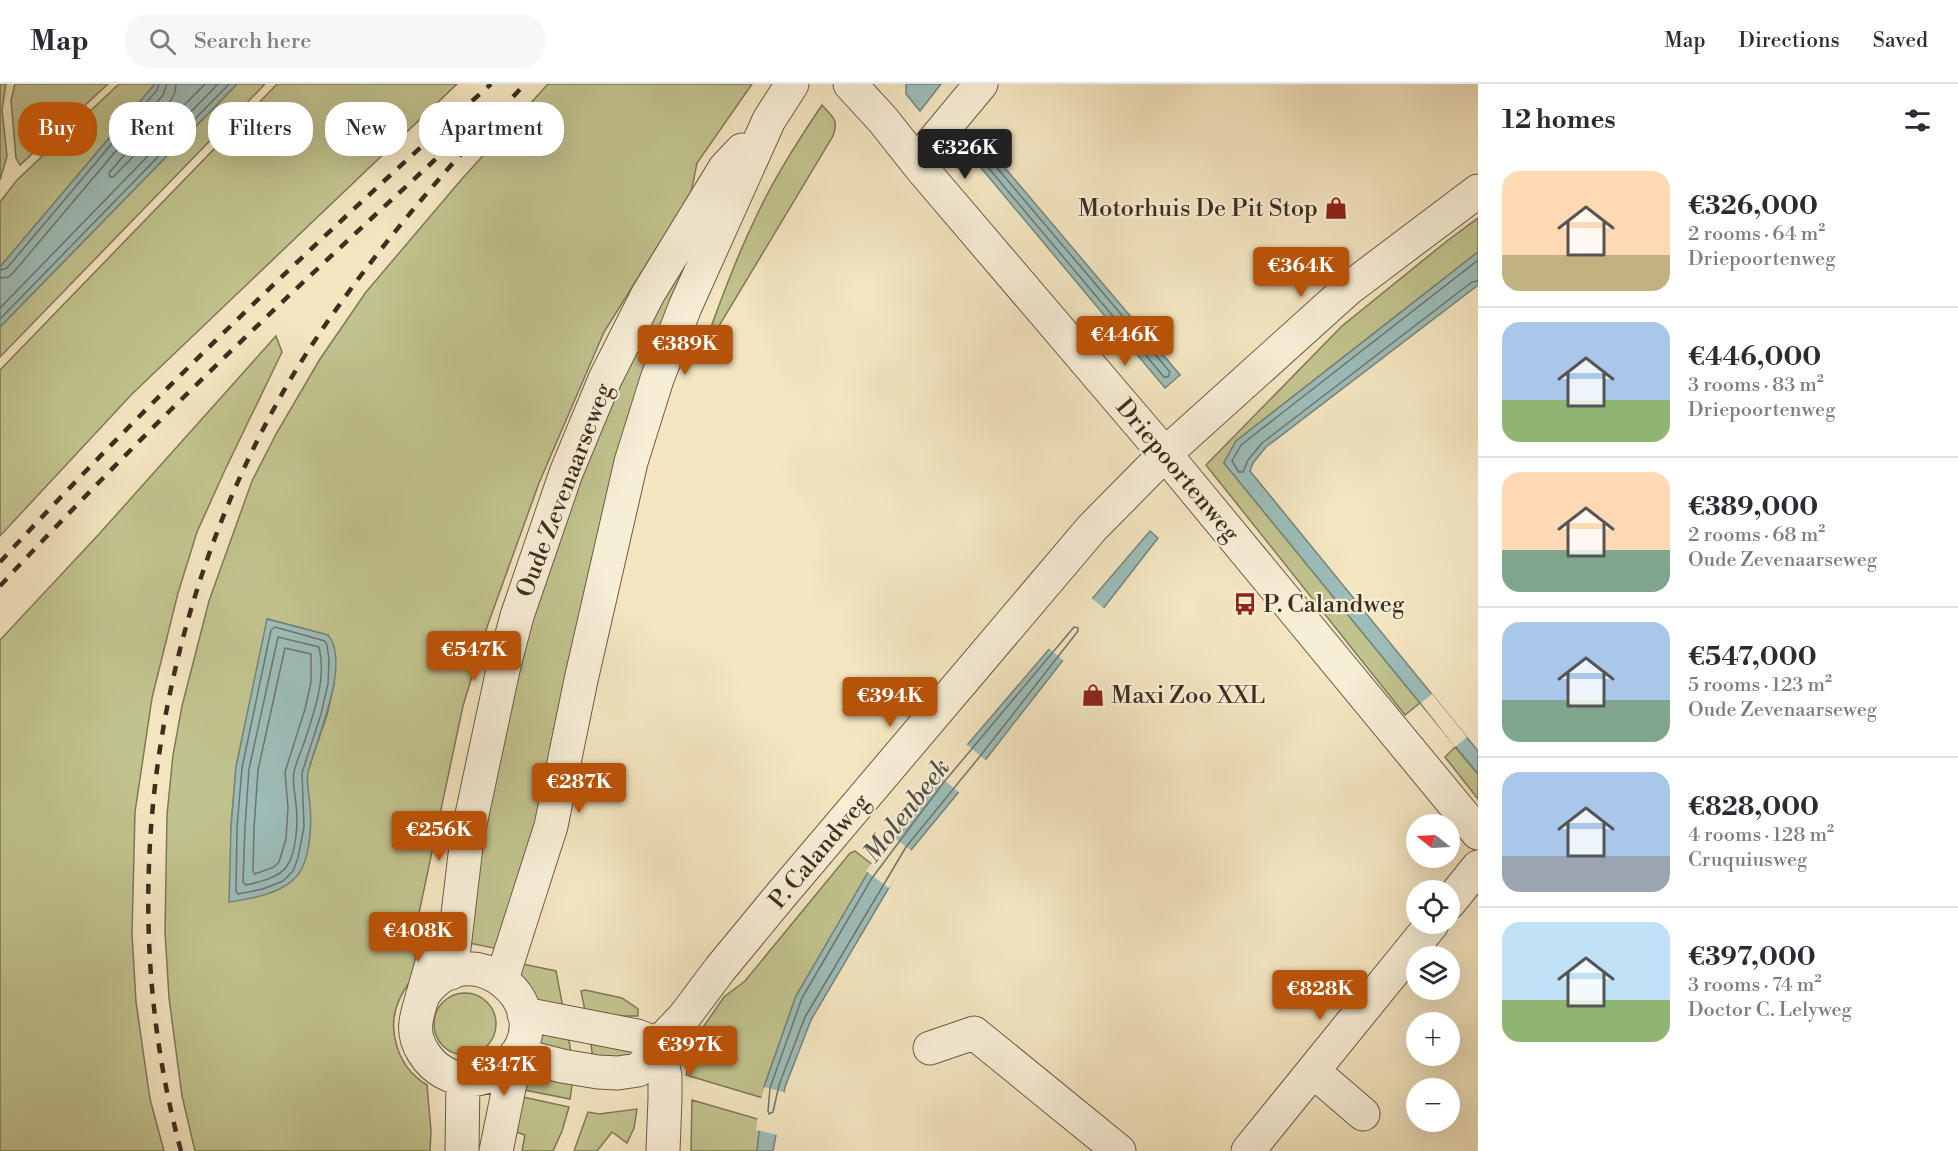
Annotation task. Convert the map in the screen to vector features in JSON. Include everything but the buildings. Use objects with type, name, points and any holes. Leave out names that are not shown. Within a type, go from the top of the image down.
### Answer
[{"type":"street","name":"Driepoortenweg","points":[[850,84],[1165,454],[1478,833]]},
{"type":"street","points":[[917,160],[981,84]]},
{"type":"street","name":"Oude Zevenaarseweg","points":[[451,973],[467,838],[504,664],[517,616],[566,473],[605,379],[648,294],[725,168],[782,99]]},
{"type":"street","name":"Oude Zevenaarseweg","points":[[502,979],[550,826],[632,462],[657,379],[685,307],[782,99]]},
{"type":"street","name":"P. Calandweg","points":[[516,1054],[562,1066],[618,1073],[638,1070],[650,1058],[658,1044],[684,1017],[781,895],[1092,528],[1165,454],[1348,289],[1478,191]]},
{"type":"street","points":[[483,761],[459,819],[438,941],[417,1012],[415,1027],[421,1049],[435,1067],[448,1075],[464,1079],[479,1079],[506,1066],[516,1054]]},
{"type":"street","points":[[1460,889],[1478,867]]},
{"type":"street","points":[[1248,1151],[1424,934]]},
{"type":"street","points":[[422,997],[432,985],[451,973],[474,969],[489,972],[502,979],[518,996],[524,1014],[525,1033],[516,1054],[496,1151]]},
{"type":"street","points":[[524,1014],[637,1036],[658,1044],[665,1076],[663,1151]]},
{"type":"street","points":[[930,1048],[974,1033],[1119,1151]]},
{"type":"street","points":[[1313,1071],[1364,1114]]},
{"type":"street","points":[[462,1151],[464,1079]]},
{"type":"street","points":[[642,1151],[664,1114]]},
{"type":"green space","points":[[0,84],[6,84],[2,110],[7,156],[0,180]]},
{"type":"green space","points":[[15,84],[108,84],[88,102],[18,102],[18,156],[30,156],[20,165],[16,158],[11,100]]},
{"type":"green space","points":[[119,84],[155,84],[140,102],[109,102],[109,138],[97,152],[97,105]]},
{"type":"green space","points":[[237,84],[265,84],[248,102],[219,102]]},
{"type":"green space","points":[[277,84],[457,84],[438,102],[419,102],[419,120],[407,132],[407,102],[325,102],[325,156],[382,156],[132,394],[0,536],[0,370],[208,155],[313,156],[313,102],[260,102]]},
{"type":"green space","points":[[548,84],[752,84],[697,163],[691,193],[604,332],[539,483],[487,627],[463,706],[413,941],[416,969],[400,998],[394,1022],[394,1035],[402,1058],[408,1069],[427,1085],[431,1131],[430,1151],[195,1151],[182,1096],[169,998],[165,932],[167,815],[173,755],[182,706],[209,601],[252,481],[276,434],[320,359],[366,292],[483,156],[564,156],[564,102],[532,102]],"holes":[[[268,619],[328,635],[335,660],[334,685],[327,715],[307,774],[309,843],[298,874],[231,827],[236,767]]]},
{"type":"green space","points":[[822,105],[835,122],[833,136],[713,336],[707,338],[736,262],[763,202]]},
{"type":"green space","points":[[208,114],[208,143],[196,155],[196,126]]},
{"type":"green space","points":[[42,156],[94,156],[0,267],[0,202],[17,180]]},
{"type":"green space","points":[[167,156],[195,156],[0,357],[0,327]]},
{"type":"green space","points":[[716,217],[545,814],[498,949],[464,942],[474,854],[532,593],[650,310]]},
{"type":"green space","points":[[1478,218],[1478,252],[1236,441],[1224,463],[1420,703],[1405,715],[1206,465],[1342,326]]},
{"type":"green space","points":[[276,336],[282,352],[197,532],[178,593],[152,698],[135,812],[132,934],[136,1002],[150,1099],[164,1151],[0,1151],[0,640],[100,533]]},
{"type":"green space","points":[[1455,747],[1478,774],[1478,799],[1445,757]]},
{"type":"green space","points":[[855,851],[874,866],[796,996],[764,1087],[763,1098],[686,1075],[697,1036],[724,997],[745,981],[850,853]]},
{"type":"green space","points":[[518,963],[556,971],[564,1013],[544,1009],[520,986]]},
{"type":"green space","points":[[581,991],[622,998],[638,1009],[638,1016],[586,1016]]},
{"type":"green space","points":[[465,993],[477,995],[487,1002],[494,1012],[496,1024],[494,1036],[487,1046],[477,1053],[465,1055],[453,1053],[443,1046],[436,1036],[434,1024],[436,1012],[443,1002],[453,995]]},
{"type":"green space","points":[[534,1024],[567,1030],[572,1057],[528,1049]]},
{"type":"green space","points":[[590,1035],[634,1045],[634,1056],[593,1061]]},
{"type":"green space","points":[[518,1071],[573,1078],[570,1099],[514,1088]]},
{"type":"green space","points":[[523,1097],[569,1107],[553,1151],[522,1151],[525,1135],[516,1132]]},
{"type":"green space","points":[[692,1100],[761,1120],[757,1151],[691,1151]]},
{"type":"green space","points":[[637,1109],[634,1128],[627,1143],[612,1132],[597,1151],[574,1151],[588,1112],[599,1114]]},
{"type":"water","points":[[155,84],[237,84],[219,102],[208,102],[208,114],[196,126],[196,102],[140,102]]},
{"type":"water","points":[[906,84],[941,84],[920,111],[906,94]]},
{"type":"water","points":[[978,136],[1180,375],[1165,388],[967,151]]},
{"type":"water","points":[[109,138],[109,156],[167,156],[0,327],[0,267],[94,156],[97,156],[97,152]]},
{"type":"water","points":[[1478,252],[1478,285],[1266,447],[1253,463],[1250,471],[1478,751],[1478,774],[1224,463],[1236,441]]},
{"type":"water","points":[[1150,531],[1158,538],[986,759],[911,850],[811,1020],[785,1087],[773,1151],[757,1151],[764,1087],[796,996],[867,874],[939,778]]},
{"type":"water","points":[[267,619],[328,635],[334,648],[336,664],[334,683],[308,773],[307,785],[311,813],[305,861],[297,876],[282,888],[256,897],[229,902],[231,827],[236,767]]},
{"type":"pier","points":[[1089,596],[1106,610],[1065,662],[1046,646]]},
{"type":"pier","points":[[1432,694],[1467,737],[1455,747],[1421,703]]},
{"type":"pier","points":[[965,743],[988,762],[961,794],[939,776]]},
{"type":"pier","points":[[892,836],[913,852],[889,888],[866,871]]},
{"type":"pier","points":[[764,1087],[787,1093],[778,1135],[756,1130]]},
{"type":"railway","points":[[0,562],[118,438],[240,317],[364,199],[491,84]]},
{"type":"railway","points":[[181,1151],[160,1053],[150,954],[149,854],[159,755],[178,657],[207,561],[244,468],[290,380],[315,340],[370,263],[430,189],[525,84]]},
{"type":"railway","points":[[0,586],[107,474],[251,331],[499,101]]},
{"type":"place","name":"Motorhuis De Pit Stop","points":[[1336,208]]},
{"type":"place","name":"P. Calandweg","points":[[1245,604]]},
{"type":"place","name":"Maxi Zoo XXL","points":[[1093,695]]},
{"type":"water label","name":"Molenbeek","points":[[906,810]]}]
